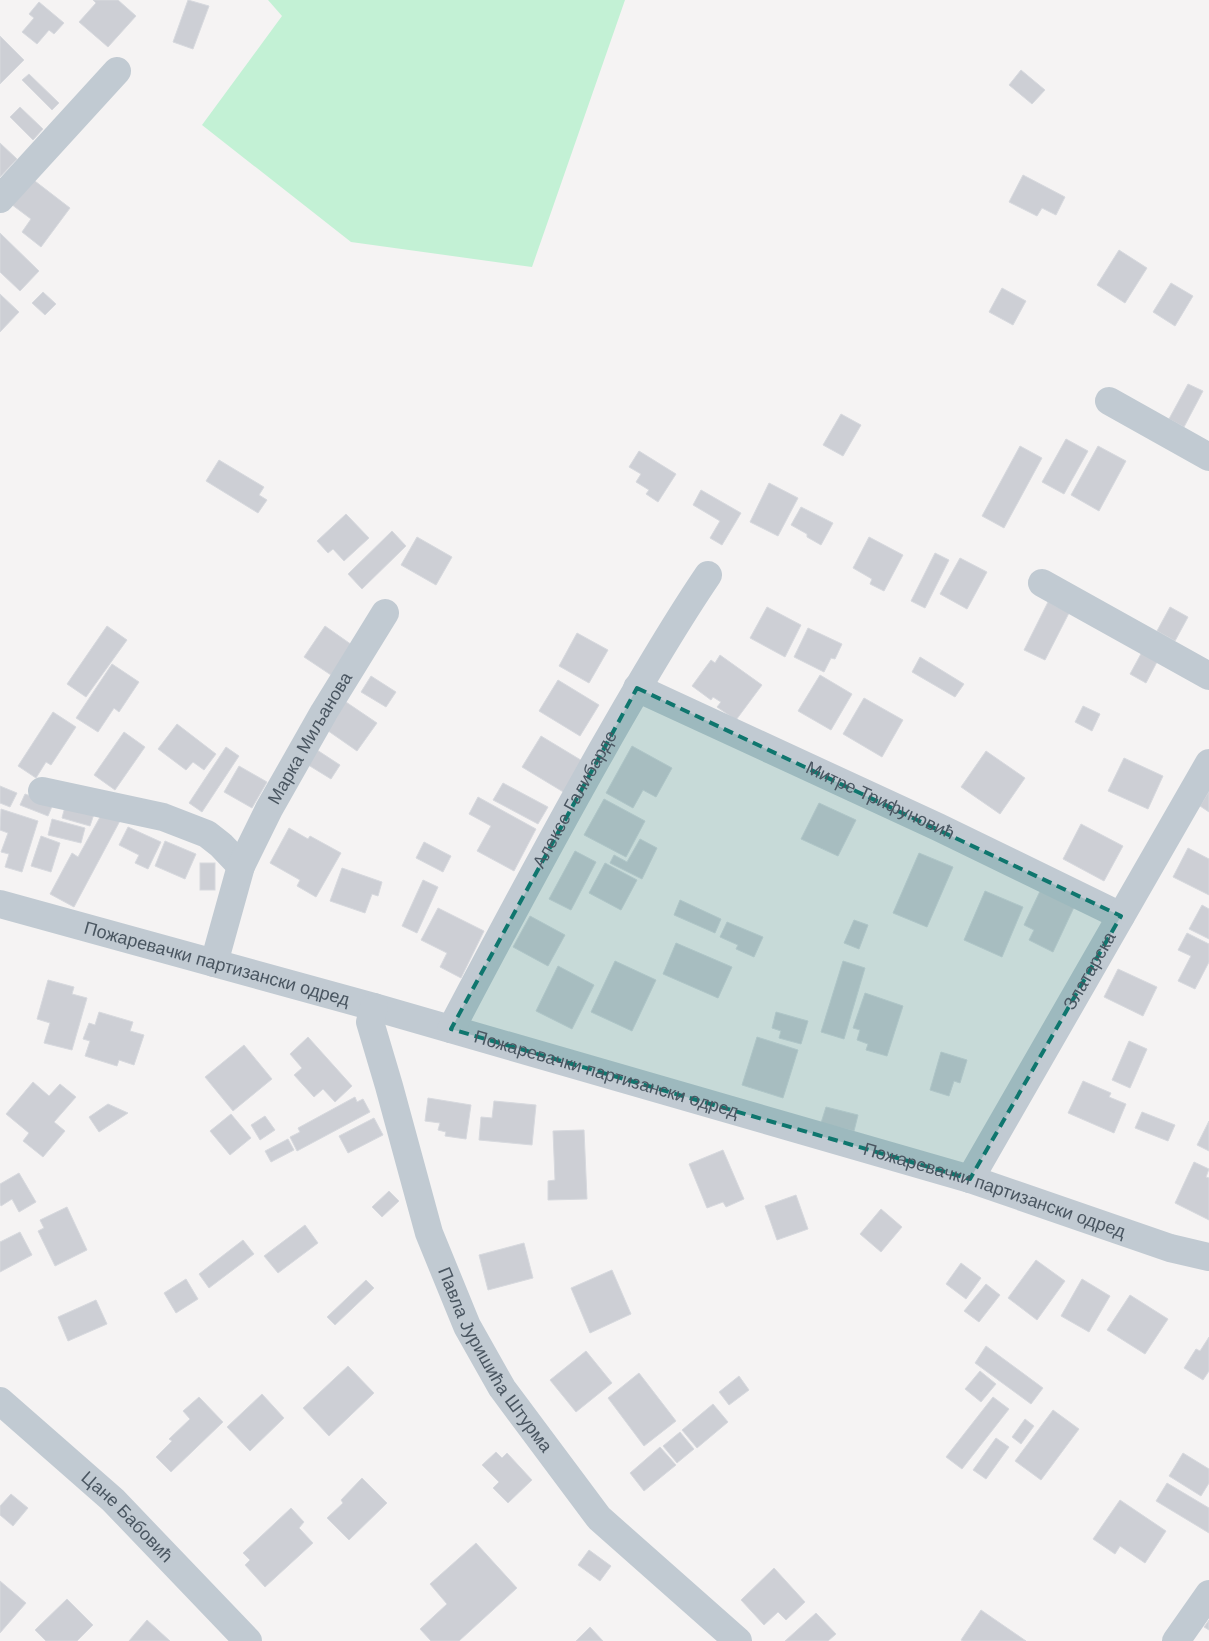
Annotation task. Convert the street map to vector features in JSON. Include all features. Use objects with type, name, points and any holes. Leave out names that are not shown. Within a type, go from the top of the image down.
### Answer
[{"type":"street","points":[[0,199],[117,71]]},
{"type":"street","points":[[1109,401],[1209,457]]},
{"type":"street","name":"Алексе Галибарде","points":[[451,1029],[581,787],[637,688],[684,610],[708,575]]},
{"type":"street","points":[[1042,583],[1209,676]]},
{"type":"street","name":"Марка Миљанова","points":[[214,963],[240,866],[315,728],[385,613]]},
{"type":"street","name":"Митре Трифуновић","points":[[637,688],[938,827],[1120,916]]},
{"type":"street","name":"Златарска","points":[[970,1180],[1209,763]]},
{"type":"street","points":[[42,791],[162,817],[180,823],[207,834],[221,845],[240,866]]},
{"type":"street","name":"Пожаревачки партизански одред","points":[[0,904],[374,1007],[970,1180],[1170,1248],[1209,1256]]},
{"type":"street","name":"Павла Јуришића Штурма","points":[[374,1007],[370,1022],[429,1233],[467,1326],[502,1388],[599,1518],[738,1641]]},
{"type":"street","name":"Цане Бабовић","points":[[0,1401],[113,1500],[248,1641]]},
{"type":"street","points":[[1176,1641],[1209,1594]]},
{"type":"highlighted area","points":[[637,688],[1121,916],[970,1179],[451,1029]]},
{"type":"green space","points":[[268,0],[625,0],[532,267],[351,242],[202,125],[282,16]]},
{"type":"building","points":[[93,0],[118,0],[136,16],[108,47],[79,22],[96,3]]},
{"type":"building","points":[[188,0],[209,6],[193,49],[173,42]]},
{"type":"building","points":[[39,2],[64,23],[54,34],[49,30],[37,44],[22,32],[34,18],[29,14]]},
{"type":"building","points":[[0,36],[24,60],[0,84]]},
{"type":"building","points":[[1021,70],[1045,90],[1032,104],[1009,85]]},
{"type":"building","points":[[29,74],[59,103],[52,110],[22,80]]},
{"type":"building","points":[[20,107],[43,129],[33,140],[10,117]]},
{"type":"building","points":[[0,143],[17,159],[0,177]]},
{"type":"building","points":[[1023,175],[1065,197],[1056,215],[1042,208],[1037,216],[1009,202]]},
{"type":"building","points":[[31,178],[70,208],[41,247],[22,232],[31,219],[11,204]]},
{"type":"building","points":[[0,233],[39,271],[20,291],[0,272]]},
{"type":"building","points":[[1119,250],[1147,268],[1125,303],[1097,285]]},
{"type":"building","points":[[1171,283],[1193,296],[1175,326],[1153,312]]},
{"type":"building","points":[[1002,288],[1026,301],[1013,325],[989,312]]},
{"type":"building","points":[[43,292],[56,304],[45,315],[32,303]]},
{"type":"building","points":[[0,294],[19,312],[0,332]]},
{"type":"building","points":[[1188,384],[1203,391],[1184,427],[1169,419]]},
{"type":"building","points":[[841,414],[861,425],[843,456],[823,445]]},
{"type":"building","points":[[1066,439],[1088,451],[1064,494],[1042,482]]},
{"type":"building","points":[[1020,446],[1042,458],[1004,528],[982,516]]},
{"type":"building","points":[[1098,446],[1126,461],[1099,511],[1071,495]]},
{"type":"building","points":[[639,451],[676,474],[658,502],[646,494],[649,490],[636,482],[641,474],[629,467]]},
{"type":"building","points":[[219,460],[264,487],[259,495],[267,500],[258,513],[206,481]]},
{"type":"building","points":[[769,483],[798,498],[778,536],[750,522]]},
{"type":"building","points":[[701,490],[741,513],[722,545],[710,538],[720,521],[693,505]]},
{"type":"building","points":[[801,507],[833,523],[821,545],[791,525]]},
{"type":"building","points":[[346,514],[369,538],[344,561],[333,549],[328,553],[317,541]]},
{"type":"building","points":[[392,531],[406,546],[362,589],[348,574]]},
{"type":"building","points":[[417,537],[452,557],[436,585],[401,565]]},
{"type":"building","points":[[869,537],[903,555],[884,591],[870,584],[872,579],[853,568]]},
{"type":"building","points":[[935,553],[949,560],[925,608],[911,601]]},
{"type":"building","points":[[960,558],[987,572],[967,609],[940,594]]},
{"type":"building","points":[[1048,602],[1069,613],[1045,660],[1024,650]]},
{"type":"building","points":[[767,607],[801,625],[785,657],[750,638]]},
{"type":"building","points":[[1170,607],[1188,617],[1175,641],[1157,631]]},
{"type":"building","points":[[107,626],[127,640],[86,697],[67,684]]},
{"type":"building","points":[[325,626],[352,645],[331,675],[304,657]]},
{"type":"building","points":[[808,628],[842,644],[835,659],[831,658],[824,672],[794,657]]},
{"type":"building","points":[[577,633],[608,650],[589,683],[559,666]]},
{"type":"building","points":[[1142,652],[1158,660],[1146,683],[1130,674]]},
{"type":"building","points":[[720,655],[762,685],[736,720],[717,707],[721,702],[713,697],[711,700],[692,686],[711,660],[715,663]]},
{"type":"building","points":[[920,657],[964,684],[955,697],[912,672]]},
{"type":"building","points":[[112,664],[139,682],[119,712],[114,708],[98,732],[76,718]]},
{"type":"building","points":[[820,675],[852,694],[831,730],[798,711]]},
{"type":"building","points":[[371,676],[396,692],[386,707],[361,692]]},
{"type":"building","points":[[558,680],[599,705],[580,736],[539,711]]},
{"type":"building","points":[[864,698],[903,720],[882,757],[843,734]]},
{"type":"building","points":[[343,700],[377,723],[357,751],[324,728]]},
{"type":"building","points":[[1083,706],[1100,714],[1092,731],[1075,722]]},
{"type":"building","points":[[53,712],[76,727],[51,765],[46,762],[36,778],[18,766]]},
{"type":"building","points":[[177,724],[216,754],[204,770],[193,762],[186,770],[158,749]]},
{"type":"building","points":[[124,732],[145,747],[115,790],[94,775]]},
{"type":"building","points":[[541,736],[584,762],[565,793],[522,767]]},
{"type":"building","points":[[632,746],[672,768],[656,797],[643,790],[633,808],[606,793]]},
{"type":"building","points":[[226,747],[239,756],[202,812],[189,803]]},
{"type":"building","points":[[314,748],[340,765],[331,779],[305,763]]},
{"type":"building","points":[[986,751],[1025,778],[1000,814],[961,787]]},
{"type":"building","points":[[1124,758],[1163,776],[1148,809],[1108,791]]},
{"type":"building","points":[[239,766],[267,782],[252,808],[224,792]]},
{"type":"building","points":[[503,783],[548,807],[538,824],[493,800]]},
{"type":"building","points":[[0,786],[17,793],[10,807],[0,803]]},
{"type":"building","points":[[1209,791],[1209,812],[1200,806]]},
{"type":"building","points":[[25,794],[53,804],[48,816],[20,805]]},
{"type":"building","points":[[478,797],[536,829],[514,871],[477,851],[491,826],[469,814]]},
{"type":"building","points":[[604,799],[645,821],[626,857],[584,835]]},
{"type":"building","points":[[66,803],[95,811],[90,826],[62,818]]},
{"type":"building","points":[[819,803],[856,820],[838,856],[801,839]]},
{"type":"building","points":[[105,808],[122,817],[74,907],[50,894],[72,853],[78,857]]},
{"type":"building","points":[[1,809],[38,821],[22,872],[5,867],[9,854],[1,852],[8,833],[0,830]]},
{"type":"building","points":[[52,819],[85,828],[81,843],[48,835]]},
{"type":"building","points":[[1081,824],[1123,846],[1104,881],[1063,859]]},
{"type":"building","points":[[128,827],[161,842],[148,869],[135,863],[139,855],[119,845]]},
{"type":"building","points":[[289,828],[308,839],[310,836],[341,853],[316,897],[297,886],[300,880],[270,863]]},
{"type":"building","points":[[41,836],[60,843],[51,872],[31,866]]},
{"type":"building","points":[[640,839],[657,848],[642,879],[610,863],[614,855],[627,862]]},
{"type":"building","points":[[165,841],[196,854],[185,879],[155,866]]},
{"type":"building","points":[[424,842],[451,856],[443,872],[416,858]]},
{"type":"building","points":[[1188,848],[1209,859],[1209,895],[1173,877]]},
{"type":"building","points":[[575,851],[596,862],[571,910],[549,899]]},
{"type":"building","points":[[919,853],[953,867],[927,927],[893,913]]},
{"type":"building","points":[[200,863],[215,863],[215,890],[200,890]]},
{"type":"building","points":[[605,863],[637,880],[621,910],[589,893]]},
{"type":"building","points":[[342,868],[382,882],[378,896],[372,894],[365,913],[330,901]]},
{"type":"building","points":[[423,880],[438,887],[417,933],[402,926]]},
{"type":"building","points":[[1042,887],[1076,903],[1053,952],[1029,940],[1034,930],[1024,925]]},
{"type":"building","points":[[985,891],[1023,907],[1002,957],[964,940]]},
{"type":"building","points":[[680,900],[721,919],[715,933],[674,915]]},
{"type":"building","points":[[1202,905],[1209,909],[1209,939],[1189,929]]},
{"type":"building","points":[[438,908],[484,931],[461,978],[440,967],[447,953],[421,940]]},
{"type":"building","points":[[530,916],[565,935],[548,966],[513,947]]},
{"type":"building","points":[[854,920],[868,925],[859,949],[844,943]]},
{"type":"building","points":[[727,922],[763,937],[754,957],[736,949],[738,945],[720,937]]},
{"type":"building","points":[[1187,933],[1209,944],[1209,962],[1195,989],[1178,981],[1191,956],[1178,950]]},
{"type":"building","points":[[676,943],[732,967],[718,998],[663,974]]},
{"type":"building","points":[[615,961],[656,980],[632,1031],[591,1012]]},
{"type":"building","points":[[843,961],[865,968],[844,1039],[821,1032]]},
{"type":"building","points":[[558,966],[594,985],[572,1029],[536,1011]]},
{"type":"building","points":[[1118,969],[1157,987],[1143,1016],[1104,997]]},
{"type":"building","points":[[48,980],[74,987],[72,994],[87,998],[72,1050],[44,1043],[50,1023],[37,1019]]},
{"type":"building","points":[[865,993],[903,1006],[887,1056],[866,1050],[868,1044],[857,1040],[860,1030],[853,1028]]},
{"type":"building","points":[[99,1012],[133,1022],[130,1031],[144,1035],[134,1065],[119,1060],[117,1066],[85,1056],[90,1041],[83,1039],[89,1023],[95,1025]]},
{"type":"building","points":[[776,1012],[808,1021],[801,1044],[779,1038],[781,1031],[772,1028]]},
{"type":"building","points":[[308,1037],[352,1086],[335,1102],[323,1089],[314,1097],[294,1075],[302,1068],[290,1054]]},
{"type":"building","points":[[757,1037],[798,1050],[783,1098],[742,1085]]},
{"type":"building","points":[[1129,1041],[1147,1049],[1130,1088],[1112,1080]]},
{"type":"building","points":[[244,1045],[272,1079],[233,1111],[205,1077]]},
{"type":"building","points":[[941,1052],[967,1060],[960,1083],[954,1081],[949,1096],[930,1090]]},
{"type":"building","points":[[1083,1081],[1111,1093],[1109,1097],[1126,1104],[1114,1133],[1068,1113]]},
{"type":"building","points":[[33,1082],[49,1096],[60,1084],[76,1097],[54,1122],[65,1131],[43,1157],[23,1141],[29,1133],[6,1114]]},
{"type":"building","points":[[355,1097],[357,1102],[363,1099],[370,1112],[297,1151],[290,1137],[300,1132],[298,1128]]},
{"type":"building","points":[[428,1098],[471,1105],[466,1139],[445,1136],[446,1132],[438,1130],[440,1123],[425,1121]]},
{"type":"building","points":[[494,1101],[536,1105],[532,1145],[479,1140],[481,1117],[492,1118]]},
{"type":"building","points":[[108,1104],[128,1113],[99,1132],[89,1117]]},
{"type":"building","points":[[826,1107],[858,1115],[854,1131],[821,1123]]},
{"type":"building","points":[[1142,1112],[1175,1125],[1168,1141],[1135,1128]]},
{"type":"building","points":[[231,1114],[251,1138],[230,1155],[210,1131]]},
{"type":"building","points":[[265,1116],[275,1130],[260,1140],[251,1125]]},
{"type":"building","points":[[374,1118],[383,1135],[348,1153],[339,1136]]},
{"type":"building","points":[[1209,1121],[1209,1151],[1197,1145]]},
{"type":"building","points":[[584,1130],[587,1199],[548,1200],[548,1181],[555,1180],[553,1131]]},
{"type":"building","points":[[288,1139],[294,1150],[271,1162],[265,1151]]},
{"type":"building","points":[[723,1150],[744,1199],[726,1207],[723,1202],[707,1208],[689,1164]]},
{"type":"building","points":[[1194,1162],[1209,1169],[1206,1177],[1209,1178],[1209,1220],[1175,1203]]},
{"type":"building","points":[[19,1173],[36,1202],[19,1212],[12,1199],[1,1206],[0,1184]]},
{"type":"building","points":[[389,1191],[399,1201],[382,1217],[372,1207]]},
{"type":"building","points":[[796,1195],[808,1229],[777,1240],[765,1206]]},
{"type":"building","points":[[67,1207],[87,1250],[55,1266],[38,1231],[44,1228],[40,1220]]},
{"type":"building","points":[[881,1209],[902,1227],[881,1252],[860,1234]]},
{"type":"building","points":[[305,1225],[318,1243],[278,1273],[264,1256]]},
{"type":"building","points":[[20,1232],[32,1255],[0,1272],[0,1242]]},
{"type":"building","points":[[243,1240],[254,1254],[209,1288],[199,1274]]},
{"type":"building","points":[[524,1243],[533,1278],[488,1290],[479,1255]]},
{"type":"building","points":[[1036,1260],[1065,1281],[1037,1320],[1008,1298]]},
{"type":"building","points":[[961,1263],[981,1278],[966,1299],[946,1284]]},
{"type":"building","points":[[612,1270],[631,1314],[590,1333],[571,1288]]},
{"type":"building","points":[[186,1279],[198,1299],[176,1313],[164,1293]]},
{"type":"building","points":[[1082,1279],[1110,1296],[1089,1332],[1061,1316]]},
{"type":"building","points":[[366,1280],[374,1288],[335,1325],[327,1317]]},
{"type":"building","points":[[986,1284],[1000,1295],[979,1322],[964,1311]]},
{"type":"building","points":[[1130,1295],[1168,1319],[1145,1354],[1107,1330]]},
{"type":"building","points":[[96,1300],[107,1324],[68,1341],[58,1317]]},
{"type":"building","points":[[1209,1337],[1209,1371],[1203,1380],[1184,1368],[1196,1349],[1200,1351]]},
{"type":"building","points":[[986,1346],[1043,1388],[1031,1404],[975,1363]]},
{"type":"building","points":[[586,1351],[612,1383],[576,1412],[550,1380]]},
{"type":"building","points":[[348,1366],[374,1393],[329,1436],[303,1408]]},
{"type":"building","points":[[980,1371],[996,1384],[981,1402],[965,1389]]},
{"type":"building","points":[[639,1373],[676,1421],[644,1446],[608,1398]]},
{"type":"building","points":[[739,1376],[749,1390],[729,1405],[719,1392]]},
{"type":"building","points":[[262,1394],[284,1418],[250,1451],[227,1427]]},
{"type":"building","points":[[199,1397],[223,1422],[171,1472],[156,1457],[172,1441],[169,1439],[190,1419],[183,1411]]},
{"type":"building","points":[[993,1397],[1009,1409],[962,1469],[946,1457]]},
{"type":"building","points":[[713,1404],[728,1422],[697,1448],[682,1430]]},
{"type":"building","points":[[1053,1410],[1079,1429],[1041,1480],[1015,1461]]},
{"type":"building","points":[[1025,1419],[1034,1426],[1021,1444],[1012,1437]]},
{"type":"building","points":[[680,1432],[694,1449],[677,1463],[663,1446]]},
{"type":"building","points":[[996,1438],[1009,1447],[986,1479],[973,1470]]},
{"type":"building","points":[[660,1447],[676,1465],[644,1491],[630,1473]]},
{"type":"building","points":[[496,1452],[502,1458],[507,1453],[532,1480],[508,1503],[493,1488],[499,1482],[482,1465]]},
{"type":"building","points":[[1183,1453],[1209,1469],[1209,1483],[1201,1496],[1169,1476]]},
{"type":"building","points":[[362,1478],[387,1503],[349,1540],[327,1518],[343,1503],[341,1500]]},
{"type":"building","points":[[1167,1483],[1209,1508],[1209,1533],[1156,1501]]},
{"type":"building","points":[[11,1494],[28,1508],[13,1526],[0,1515],[0,1506]]},
{"type":"building","points":[[1120,1500],[1166,1531],[1145,1563],[1120,1546],[1115,1554],[1093,1539]]},
{"type":"building","points":[[291,1508],[304,1522],[299,1528],[313,1543],[265,1587],[245,1565],[250,1560],[243,1553]]},
{"type":"building","points":[[476,1543],[517,1588],[459,1641],[431,1641],[420,1629],[447,1604],[430,1584]]},
{"type":"building","points":[[589,1550],[611,1566],[600,1581],[578,1565]]},
{"type":"building","points":[[774,1568],[805,1602],[786,1620],[778,1612],[764,1625],[741,1600]]},
{"type":"building","points":[[0,1581],[26,1603],[0,1633]]},
{"type":"building","points":[[67,1599],[93,1625],[77,1641],[46,1641],[35,1630]]},
{"type":"building","points":[[981,1610],[1026,1641],[961,1640]]},
{"type":"building","points":[[816,1613],[836,1634],[828,1641],[785,1641]]},
{"type":"building","points":[[147,1620],[170,1641],[129,1641]]},
{"type":"building","points":[[1209,1620],[1209,1630],[1204,1627]]},
{"type":"building","points":[[590,1627],[603,1641],[576,1641]]}]
